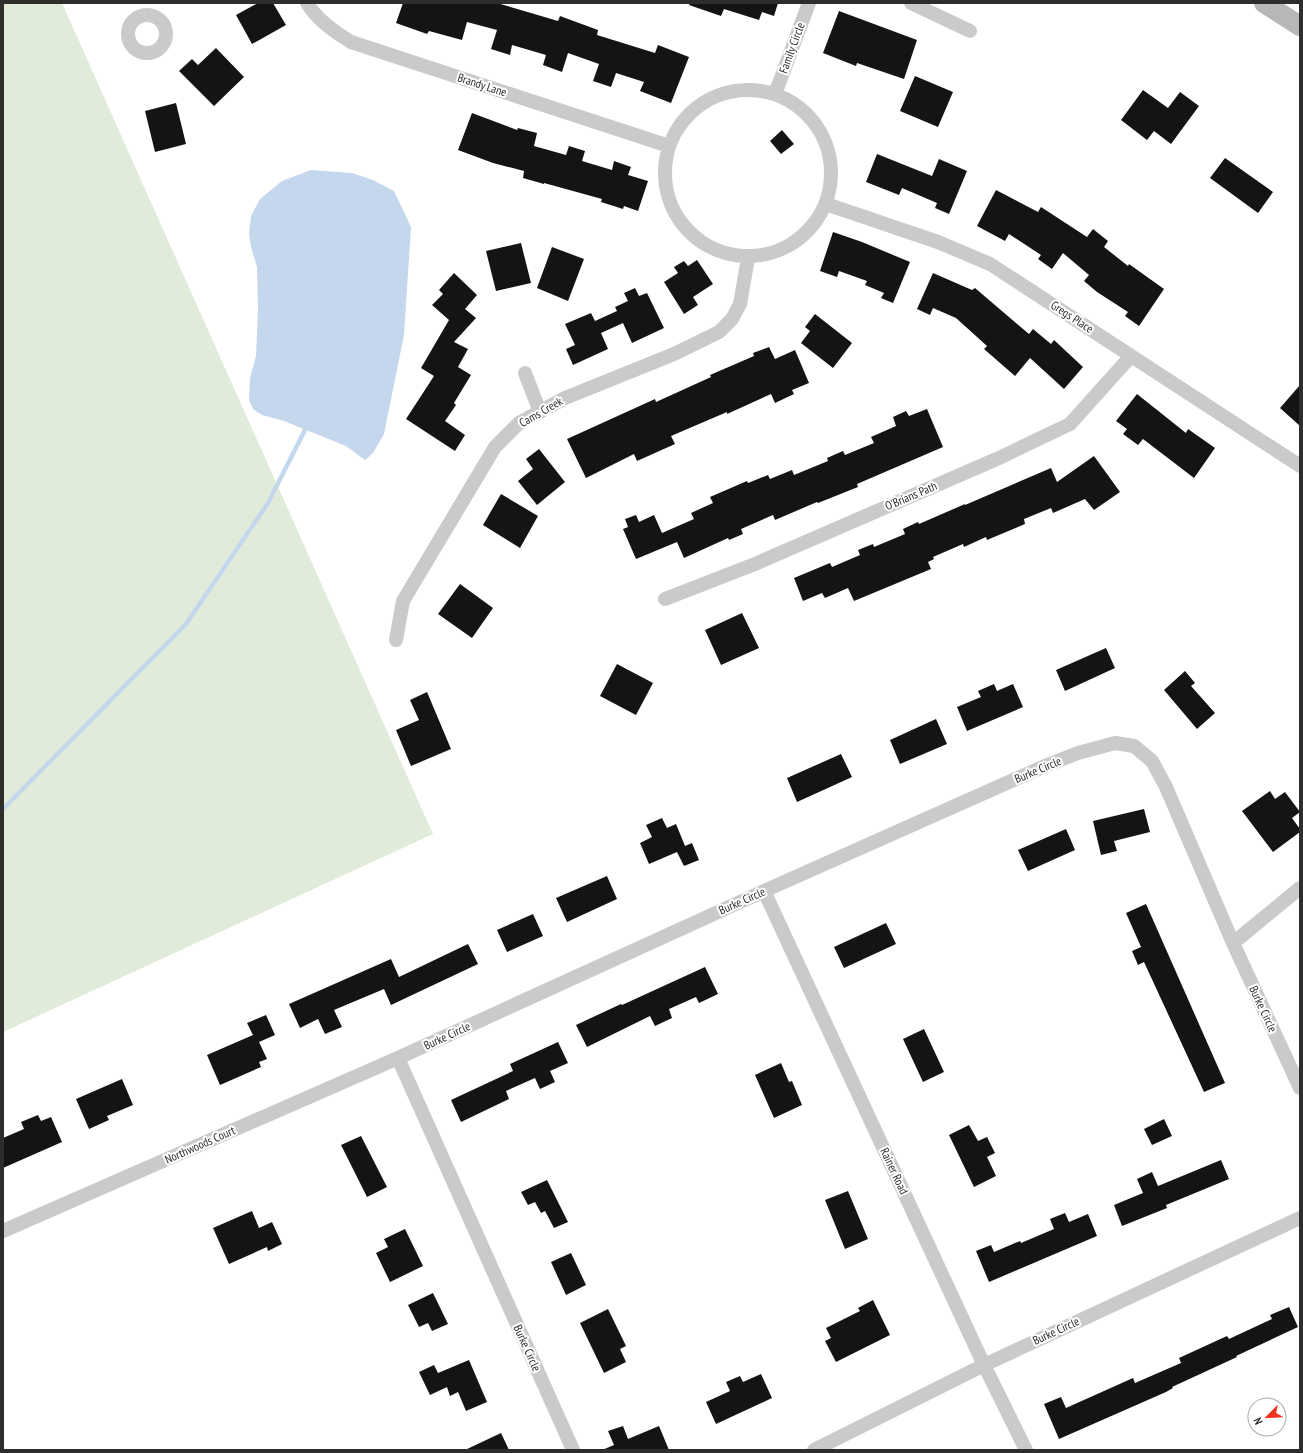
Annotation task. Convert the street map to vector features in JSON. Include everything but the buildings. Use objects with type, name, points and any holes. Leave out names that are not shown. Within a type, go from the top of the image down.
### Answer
[{"type":"main road","points":[[1264,3],[1300,26]]},
{"type":"street","name":"Brandy Lane","points":[[307,3],[311,10],[335,32],[351,42],[669,146]]},
{"type":"street","name":"Family Circle","points":[[775,94],[809,3]]},
{"type":"street","points":[[911,3],[970,31]]},
{"type":"street","points":[[748,89],[768,91],[775,94],[787,98],[805,111],[820,129],[832,164],[830,193],[816,224],[783,250],[748,258],[718,252],[680,222],[673,211],[667,194],[664,171],[669,146],[682,121],[709,98],[726,92],[748,89]]},
{"type":"street","name":"Gregs Place","points":[[826,204],[938,242],[990,264],[1300,466]]},
{"type":"street","name":"Cams Creek","points":[[396,640],[403,601],[495,447],[519,423],[565,398],[674,354],[719,332],[732,319],[740,304],[748,258]]},
{"type":"street","name":"O'Brians Path","points":[[665,599],[756,564],[999,458],[1070,424],[1131,356]]},
{"type":"street","points":[[525,373],[540,412]]},
{"type":"street","name":"Burke Circle","points":[[573,1450],[398,1058],[764,891],[1046,766],[1078,753],[1115,743],[1134,746],[1152,761],[1166,787],[1232,943],[1300,1088]]},
{"type":"street","points":[[1232,943],[1300,888]]},
{"type":"street","name":"Rainer Road","points":[[764,891],[984,1365],[1026,1450]]},
{"type":"street","name":"Northwoods Court","points":[[3,1230],[398,1058]]},
{"type":"street","name":"Burke Circle","points":[[814,1450],[984,1365],[1300,1218]]},
{"type":"green space","points":[[3,3],[62,3],[433,834],[3,1032]]},
{"type":"water","points":[[311,170],[352,173],[373,180],[394,191],[411,227],[404,335],[384,434],[373,453],[365,460],[346,446],[284,421],[262,415],[253,409],[249,400],[250,378],[256,356],[258,309],[257,267],[249,234],[251,216],[260,199],[282,181]]},
{"type":"waterway","points":[[3,809],[186,624],[268,503],[305,430]]}]
